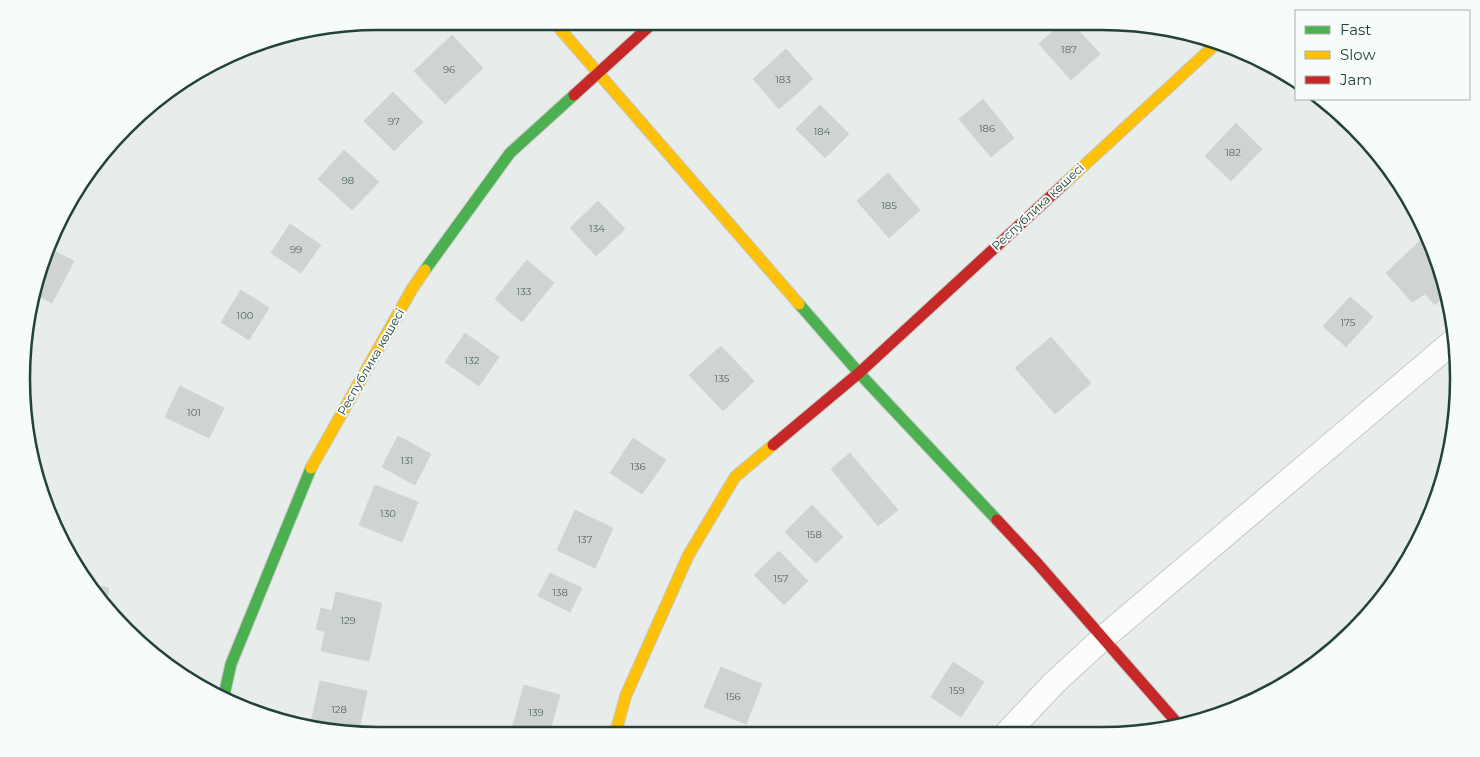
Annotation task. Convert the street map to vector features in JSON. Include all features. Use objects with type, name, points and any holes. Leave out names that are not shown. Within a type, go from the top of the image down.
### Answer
[{"type":"street","points":[[561,30],[859,373],[1038,564],[1174,719]]},
{"type":"street","name":"Республика көшесі","points":[[225,691],[231,664],[313,463],[412,289],[510,153],[645,30]]},
{"type":"street","name":"Республика көшесі","points":[[617,727],[626,695],[688,556],[735,477],[859,373],[1212,47]]},
{"type":"street","points":[[1013,727],[1054,683],[1103,638],[1448,346]]},
{"type":"building","points":[[1054,30],[1078,30],[1100,54],[1071,80],[1039,44]]},
{"type":"building","points":[[452,35],[483,68],[445,104],[414,71]]},
{"type":"building","points":[[786,49],[813,79],[779,109],[753,79]]},
{"type":"building","points":[[393,92],[423,122],[394,151],[364,121]]},
{"type":"building","points":[[983,99],[1014,138],[991,157],[959,119]]},
{"type":"building","points":[[820,105],[849,134],[825,158],[796,129]]},
{"type":"building","points":[[1236,123],[1262,149],[1231,181],[1205,156]]},
{"type":"building","points":[[344,150],[379,182],[352,210],[318,179]]},
{"type":"building","points":[[888,173],[920,210],[889,238],[857,201]]},
{"type":"building","points":[[598,201],[625,229],[596,256],[570,228]]},
{"type":"building","points":[[290,224],[321,245],[301,273],[271,253]]},
{"type":"building","points":[[1421,240],[1432,266],[1440,300],[1435,305],[1425,294],[1412,302],[1386,273]]},
{"type":"building","points":[[54,251],[74,261],[52,303],[40,297],[48,266]]},
{"type":"building","points":[[527,260],[554,283],[522,322],[495,299]]},
{"type":"building","points":[[241,290],[269,308],[249,340],[221,322]]},
{"type":"building","points":[[1350,297],[1373,317],[1346,347],[1323,326]]},
{"type":"building","points":[[465,333],[499,357],[479,386],[445,362]]},
{"type":"building","points":[[1051,337],[1091,383],[1055,414],[1015,368]]},
{"type":"building","points":[[721,346],[754,381],[723,411],[689,375]]},
{"type":"building","points":[[180,386],[224,408],[209,438],[165,417]]},
{"type":"building","points":[[398,436],[431,454],[415,485],[382,467]]},
{"type":"building","points":[[633,438],[666,460],[642,494],[610,473]]},
{"type":"building","points":[[850,453],[898,510],[878,526],[831,469]]},
{"type":"building","points":[[375,485],[418,502],[402,542],[359,525]]},
{"type":"building","points":[[812,505],[843,537],[816,563],[785,532]]},
{"type":"building","points":[[575,510],[613,528],[595,568],[557,550]]},
{"type":"building","points":[[779,551],[808,581],[784,605],[754,575]]},
{"type":"building","points":[[550,573],[582,588],[570,612],[538,596]]},
{"type":"building","points":[[98,585],[109,588],[107,597]]},
{"type":"building","points":[[336,592],[382,603],[369,661],[321,651],[325,632],[316,629],[321,608],[332,611]]},
{"type":"building","points":[[953,662],[984,682],[961,717],[931,697]]},
{"type":"building","points":[[721,667],[762,684],[746,724],[704,707]]},
{"type":"building","points":[[320,681],[367,691],[360,726],[312,720]]},
{"type":"building","points":[[524,685],[560,695],[551,727],[513,727]]},
{"type":"traffic: fast","points":[[425,270],[510,153],[574,95]]},
{"type":"traffic: fast","points":[[799,304],[859,373],[997,520]]},
{"type":"traffic: fast","points":[[225,691],[231,664],[311,468]]},
{"type":"traffic: slow","points":[[561,30],[799,304]]},
{"type":"traffic: slow","points":[[1064,184],[1212,47]]},
{"type":"traffic: slow","points":[[311,468],[412,289],[425,270]]},
{"type":"traffic: slow","points":[[617,727],[626,695],[688,556],[735,477],[773,445]]},
{"type":"traffic: jam","points":[[574,95],[645,30]]},
{"type":"traffic: jam","points":[[773,445],[859,373],[1064,184]]},
{"type":"traffic: jam","points":[[997,520],[1174,719]]}]
